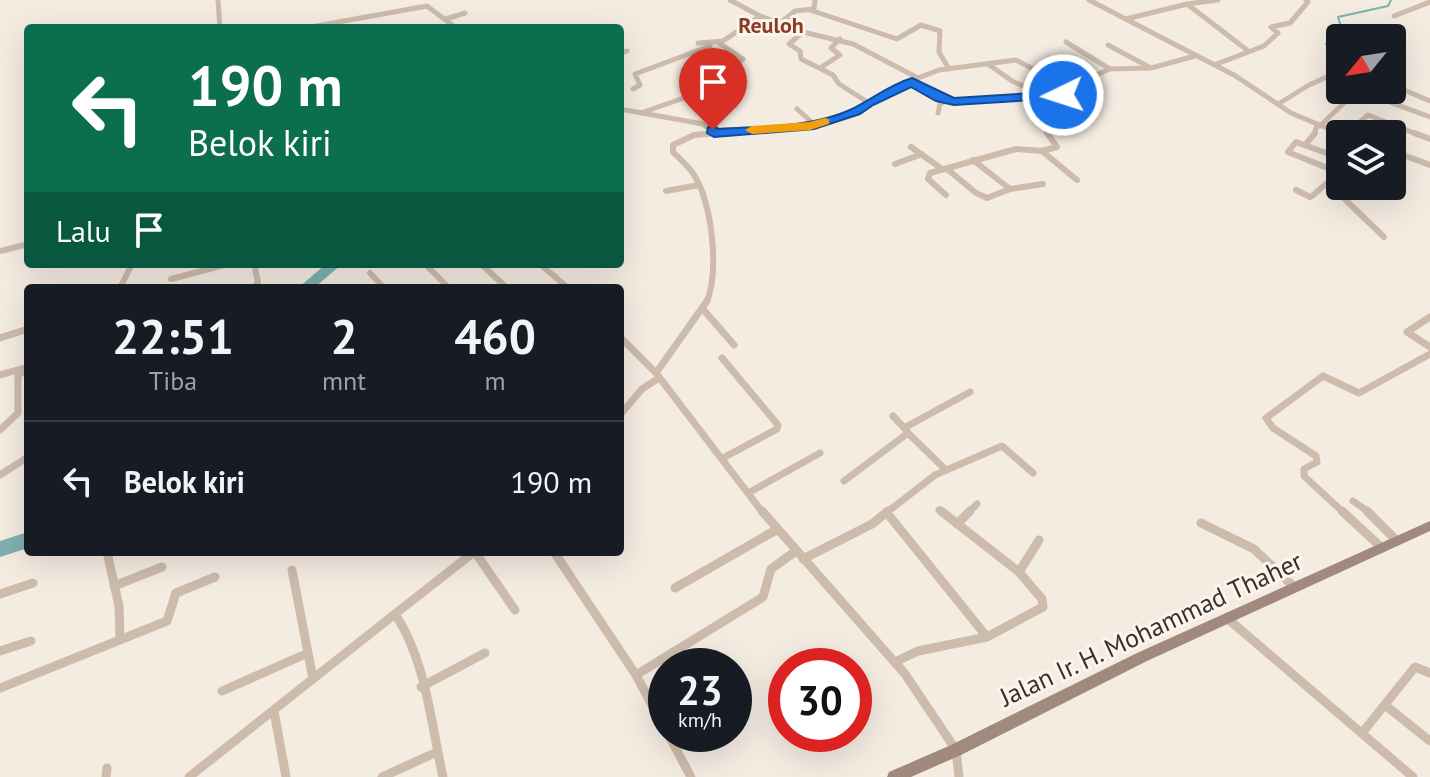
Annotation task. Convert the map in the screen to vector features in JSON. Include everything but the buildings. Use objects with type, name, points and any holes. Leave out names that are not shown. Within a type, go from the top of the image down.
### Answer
[{"type":"main road","name":"Jalan Ir. H. Mohammad Thaher","points":[[894,777],[956,750],[1142,657],[1430,526]]},
{"type":"street","points":[[218,0],[220,24]]},
{"type":"street","points":[[730,0],[779,24],[840,39],[918,78]]},
{"type":"street","points":[[810,10],[814,9],[815,0]]},
{"type":"street","points":[[1089,0],[1214,65],[1280,103],[1291,113],[1326,128]]},
{"type":"street","points":[[1125,20],[1187,4],[1218,0]]},
{"type":"street","points":[[1214,65],[1269,43],[1278,33],[1271,27],[1290,23],[1308,2],[1306,0]]},
{"type":"street","points":[[1394,16],[1430,2]]},
{"type":"street","points":[[1187,4],[1247,50]]},
{"type":"street","points":[[327,24],[427,6],[452,24]]},
{"type":"street","points":[[779,24],[795,11],[810,10],[899,39],[921,25],[940,31],[942,41],[939,52],[949,69]]},
{"type":"street","points":[[444,17],[465,13]]},
{"type":"street","points":[[633,89],[640,85],[635,74],[719,43],[760,16]]},
{"type":"street","points":[[803,32],[789,44],[800,51],[801,59],[820,68],[869,102]]},
{"type":"street","points":[[820,68],[837,58],[839,54],[831,48],[840,39]]},
{"type":"street","points":[[1066,42],[1110,69]]},
{"type":"street","points":[[698,43],[710,46]]},
{"type":"street","points":[[641,113],[695,94],[704,82],[743,59],[719,43]]},
{"type":"street","points":[[1108,45],[1151,68]]},
{"type":"street","points":[[938,113],[940,104],[947,100],[1058,96],[1110,69],[1151,68],[1195,56]]},
{"type":"street","points":[[624,410],[657,375],[712,288],[715,268],[699,185],[694,174],[671,149],[681,139],[714,133],[815,125],[856,112],[869,102],[918,78],[949,69],[988,64],[1018,61],[1071,89]]},
{"type":"street","points":[[988,64],[998,73],[1046,97]]},
{"type":"street","points":[[1280,103],[1312,80],[1326,78]]},
{"type":"street","points":[[912,82],[947,100]]},
{"type":"street","points":[[1406,91],[1430,101]]},
{"type":"street","points":[[946,195],[928,176],[1016,149],[1042,151],[1057,145],[1044,128],[1031,97]]},
{"type":"street","points":[[1306,144],[1313,138],[1318,126],[1342,104]]},
{"type":"street","points":[[1397,104],[1430,117]]},
{"type":"street","points":[[797,109],[815,125]]},
{"type":"street","points":[[624,110],[703,124],[714,133]]},
{"type":"street","points":[[1362,120],[1368,115],[1381,120]]},
{"type":"street","points":[[1406,130],[1430,139]]},
{"type":"street","points":[[1326,152],[1306,144],[1292,143],[1288,152],[1326,168]]},
{"type":"street","points":[[911,147],[981,197],[993,198],[1010,189],[1043,184]]},
{"type":"street","points":[[1042,151],[1077,180]]},
{"type":"street","points":[[895,164],[922,154]]},
{"type":"street","points":[[1406,156],[1429,163]]},
{"type":"street","points":[[973,160],[1010,189]]},
{"type":"street","points":[[666,191],[699,185]]},
{"type":"street","points":[[1296,190],[1310,197],[1326,185]]},
{"type":"street","points":[[1348,200],[1361,219],[1384,237]]},
{"type":"street","points":[[0,251],[24,245]]},
{"type":"street","points":[[171,279],[213,268]]},
{"type":"street","points":[[429,268],[445,284]]},
{"type":"street","points":[[485,268],[503,284]]},
{"type":"street","points":[[544,268],[562,284]]},
{"type":"street","points":[[370,273],[380,284]]},
{"type":"street","points":[[702,308],[734,345]]},
{"type":"street","points":[[1430,317],[1407,332],[1430,347]]},
{"type":"street","points":[[0,338],[24,330]]},
{"type":"street","points":[[624,342],[657,375],[750,492],[776,530],[895,662],[956,750],[959,777]]},
{"type":"street","points":[[1382,548],[1304,476],[1304,469],[1317,462],[1316,456],[1273,428],[1266,418],[1323,376],[1359,393],[1430,354]]},
{"type":"street","points":[[722,358],[778,425],[777,429],[723,458]]},
{"type":"street","points":[[0,375],[24,368]]},
{"type":"street","points":[[0,430],[18,413],[18,376],[24,369]]},
{"type":"street","points":[[844,481],[906,430],[970,392]]},
{"type":"street","points":[[893,416],[946,470]]},
{"type":"street","points":[[636,675],[763,597],[771,569],[872,524],[946,470],[1002,446],[1033,473]]},
{"type":"street","points":[[750,492],[820,453]]},
{"type":"street","points":[[0,475],[24,460]]},
{"type":"street","points":[[1353,501],[1375,517],[1397,541]]},
{"type":"street","points":[[957,524],[977,504]]},
{"type":"street","points":[[895,662],[941,644],[971,643],[1043,607],[1042,599],[1019,572],[939,510]]},
{"type":"street","points":[[887,513],[987,637]]},
{"type":"street","points":[[1201,523],[1254,549],[1294,587]]},
{"type":"street","points":[[675,588],[776,530]]},
{"type":"street","points":[[1019,572],[1039,540]]},
{"type":"street","points":[[108,556],[120,640]]},
{"type":"street","points":[[194,775],[468,556]]},
{"type":"street","points":[[477,556],[515,610]]},
{"type":"street","points":[[557,556],[648,697]]},
{"type":"street","points":[[114,586],[162,567]]},
{"type":"street","points":[[292,570],[313,679]]},
{"type":"street","points":[[0,688],[167,621],[176,593],[215,577]]},
{"type":"street","points":[[0,594],[33,583]]},
{"type":"street","points":[[395,614],[402,622],[443,777]]},
{"type":"street","points":[[1228,619],[1413,777]]},
{"type":"street","points":[[0,651],[31,641]]},
{"type":"street","points":[[222,691],[308,653]]},
{"type":"street","points":[[421,687],[485,653]]},
{"type":"street","points":[[1362,733],[1415,667],[1430,673]]},
{"type":"street","points":[[1385,705],[1430,741]]},
{"type":"street","points":[[274,711],[286,777]]},
{"type":"street","points":[[382,777],[437,752]]},
{"type":"street","points":[[678,752],[691,777]]},
{"type":"waterway","points":[[1340,24],[1338,17],[1388,6],[1391,0]]},
{"type":"waterway","points":[[310,284],[330,268]]},
{"type":"waterway","points":[[0,549],[24,541]]},
{"type":"slow traffic","points":[[752,130],[825,122]]},
{"type":"district","name":"Reuloh","points":[[771,25]]},
{"type":"route","points":[[713,130],[714,133],[810,126],[856,112],[891,90],[912,82],[940,98],[954,102],[1063,95]]}]
